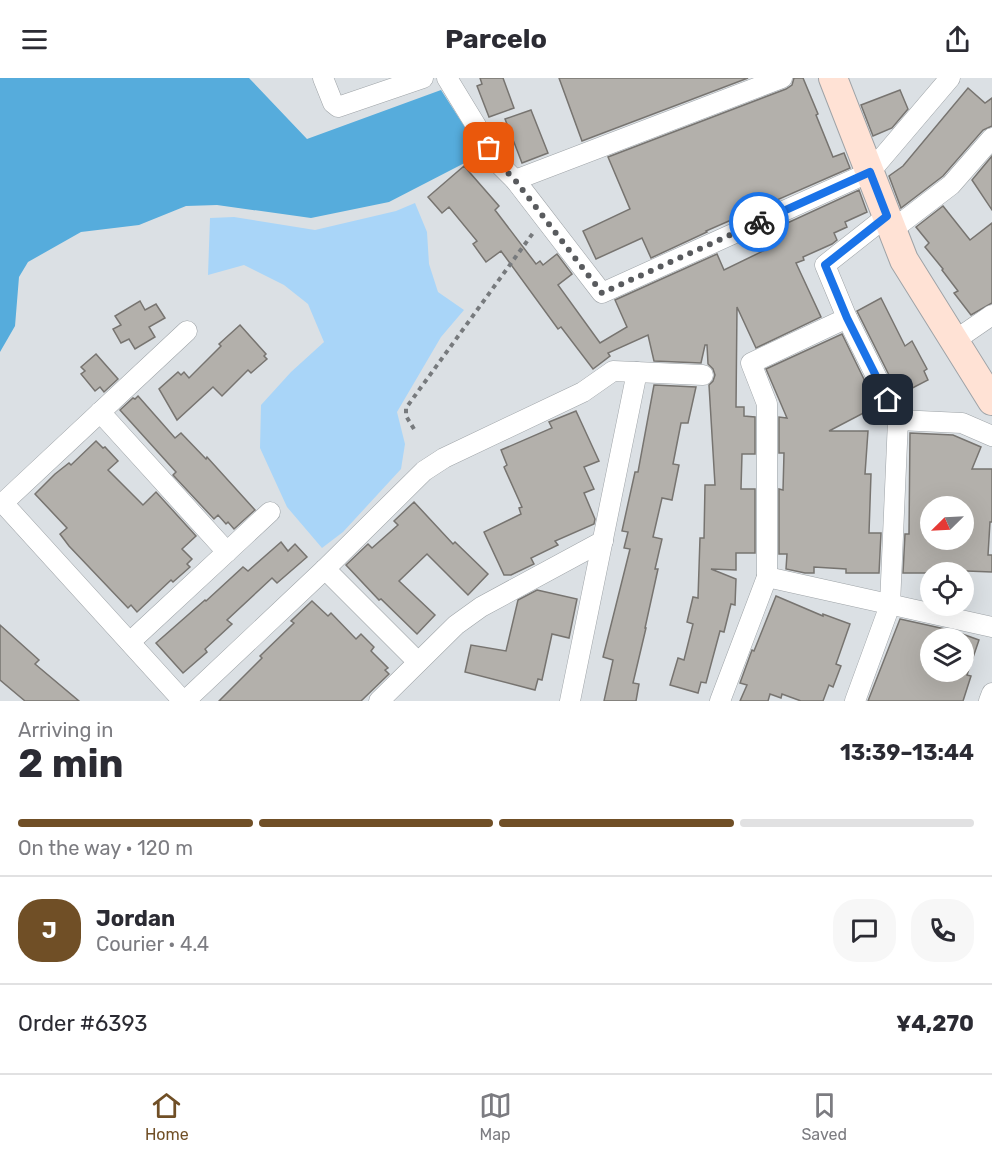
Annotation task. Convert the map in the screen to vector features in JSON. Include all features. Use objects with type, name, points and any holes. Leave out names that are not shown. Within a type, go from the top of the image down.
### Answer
[{"type":"street","points":[[323,78],[333,104],[338,107],[391,83],[423,78]]},
{"type":"street","points":[[447,78],[500,165],[515,180],[602,293],[870,172],[951,78]]},
{"type":"street","points":[[515,180],[782,78]]},
{"type":"street","points":[[833,78],[904,260],[992,401]]},
{"type":"street","points":[[855,701],[890,605],[898,420],[847,318],[825,265],[951,185],[992,138]]},
{"type":"street","points":[[954,341],[992,315]]},
{"type":"street","points":[[720,701],[767,577],[767,404],[751,363],[847,318]]},
{"type":"street","points":[[187,331],[3,503],[184,701],[325,569],[424,471],[444,458],[584,392],[613,371],[703,375]]},
{"type":"street","points":[[570,701],[637,372]]},
{"type":"street","points":[[100,412],[226,552]]},
{"type":"street","points":[[898,420],[962,423],[992,436]]},
{"type":"street","points":[[130,642],[270,512]]},
{"type":"street","points":[[379,701],[456,625],[481,607],[603,541]]},
{"type":"street","points":[[325,569],[418,662]]},
{"type":"street","points":[[767,577],[992,627]]},
{"type":"street","points":[[989,701],[992,693]]},
{"type":"path","points":[[414,429],[406,416],[405,408],[544,218]]},
{"type":"shaded area","points":[[0,78],[249,78],[307,139],[441,90],[482,154],[389,202],[311,218],[217,205],[186,206],[139,225],[81,232],[28,262],[19,277],[15,326],[0,352]]},
{"type":"shaded area","points":[[415,203],[427,232],[429,264],[438,292],[464,310],[441,337],[397,412],[405,444],[401,469],[343,532],[322,548],[287,507],[260,448],[261,405],[291,372],[324,342],[308,304],[284,285],[244,265],[208,275],[210,218],[234,217],[315,230],[396,211]]},
{"type":"building","points":[[480,78],[503,78],[514,108],[489,117],[477,86],[482,84]]},
{"type":"building","points":[[559,78],[748,78],[582,141]]},
{"type":"building","points":[[794,78],[803,78],[833,157],[844,153],[850,168],[706,231],[651,258],[642,238],[596,259],[583,231],[630,209],[608,157],[786,89],[792,85]]},
{"type":"building","points":[[968,88],[985,103],[992,98],[992,126],[983,130],[943,176],[901,208],[889,176],[903,166]]},
{"type":"building","points":[[900,90],[908,109],[892,128],[873,136],[861,105]]},
{"type":"building","points":[[531,110],[548,153],[522,163],[505,119]]},
{"type":"building","points":[[992,156],[992,210],[972,180]]},
{"type":"building","points":[[464,166],[499,206],[495,210],[536,264],[540,261],[543,265],[557,254],[572,274],[558,285],[600,343],[627,327],[615,300],[717,254],[724,270],[765,250],[759,236],[859,190],[867,212],[845,222],[847,227],[834,233],[837,240],[832,244],[803,257],[804,260],[796,263],[821,317],[756,348],[737,307],[736,407],[744,407],[744,416],[755,417],[755,454],[742,454],[741,489],[755,489],[755,553],[736,553],[736,570],[711,569],[736,579],[735,605],[731,604],[724,632],[720,631],[706,683],[701,682],[698,693],[670,685],[678,658],[684,660],[693,624],[687,622],[693,597],[698,598],[700,538],[704,538],[705,485],[715,485],[709,385],[715,375],[708,364],[707,345],[705,345],[701,363],[654,361],[648,335],[608,353],[610,356],[593,369],[561,327],[558,329],[501,251],[486,262],[473,244],[477,241],[449,207],[442,213],[428,197]]},
{"type":"building","points":[[943,206],[970,240],[992,223],[992,303],[971,315],[954,293],[958,291],[925,247],[929,243],[916,227]]},
{"type":"building","points":[[881,298],[905,346],[912,341],[927,369],[924,371],[928,380],[899,395],[857,311]]},
{"type":"building","points":[[140,301],[145,310],[156,304],[165,318],[149,327],[155,337],[135,349],[129,339],[121,343],[113,329],[121,325],[115,316]]},
{"type":"building","points":[[240,325],[266,354],[264,356],[267,359],[251,373],[248,370],[222,396],[213,387],[177,420],[159,389],[178,372],[181,375],[184,372],[189,378],[221,346],[219,344]]},
{"type":"building","points":[[842,334],[877,406],[829,431],[868,431],[865,474],[871,474],[869,533],[881,533],[879,573],[846,573],[846,569],[814,567],[814,573],[805,573],[786,569],[787,554],[779,554],[779,489],[783,490],[784,453],[779,453],[779,417],[787,418],[766,369]]},
{"type":"building","points":[[96,354],[118,379],[104,392],[100,387],[95,391],[81,374],[85,371],[81,367]]},
{"type":"building","points":[[654,385],[696,387],[688,423],[681,423],[673,464],[679,465],[672,500],[662,498],[653,537],[662,539],[655,569],[658,569],[633,683],[639,684],[636,701],[604,701],[613,660],[603,657],[630,549],[624,548],[628,532],[622,531],[635,472],[638,472]]},
{"type":"building","points":[[138,396],[175,438],[181,433],[206,459],[207,457],[255,510],[234,529],[218,515],[214,519],[173,475],[176,472],[120,410]]},
{"type":"building","points":[[576,411],[599,461],[584,467],[594,489],[584,493],[595,519],[594,524],[555,541],[558,545],[531,558],[534,564],[511,575],[504,575],[484,532],[521,514],[519,508],[522,507],[504,467],[507,465],[501,450],[552,428],[549,422]]},
{"type":"building","points":[[910,433],[953,435],[981,447],[972,469],[992,469],[992,522],[990,522],[988,555],[992,555],[992,572],[974,571],[974,562],[920,562],[920,573],[903,573],[905,534],[909,534]]},
{"type":"building","points":[[96,441],[118,461],[108,470],[143,505],[156,492],[196,536],[182,549],[192,559],[187,564],[190,567],[173,582],[171,580],[137,612],[131,605],[128,608],[69,546],[60,534],[67,528],[35,494],[55,474],[69,463],[71,465]]},
{"type":"building","points":[[414,502],[453,544],[455,542],[488,574],[468,595],[427,554],[399,581],[435,615],[417,634],[381,599],[379,600],[346,565],[368,544],[372,548],[398,525],[394,521]]},
{"type":"building","points":[[281,542],[288,551],[295,544],[307,557],[277,583],[272,578],[227,620],[232,624],[205,649],[207,652],[183,673],[156,643],[243,567],[248,571]]},
{"type":"building","points":[[537,590],[577,599],[569,638],[552,634],[542,680],[538,679],[535,690],[465,672],[471,645],[506,651],[518,600]]},
{"type":"building","points":[[776,596],[823,616],[823,614],[850,624],[836,664],[841,666],[833,687],[829,685],[823,701],[801,701],[782,694],[781,698],[770,694],[768,701],[740,701],[747,685],[740,683]]},
{"type":"building","points":[[312,601],[328,616],[331,613],[356,639],[361,634],[374,647],[371,651],[388,668],[385,670],[389,674],[361,701],[219,701],[262,658],[260,656],[294,623],[291,621]]},
{"type":"building","points":[[900,619],[940,628],[920,628],[920,682],[969,682],[963,701],[868,701]]},
{"type":"building","points":[[0,625],[39,660],[35,664],[79,701],[25,701],[0,680]]},
{"type":"building","points":[[974,638],[979,640],[974,655]]},
{"type":"way so far","points":[[489,148],[602,293],[759,222]]},
{"type":"route","points":[[759,222],[870,172],[887,216],[825,265],[847,318],[888,400]]}]
